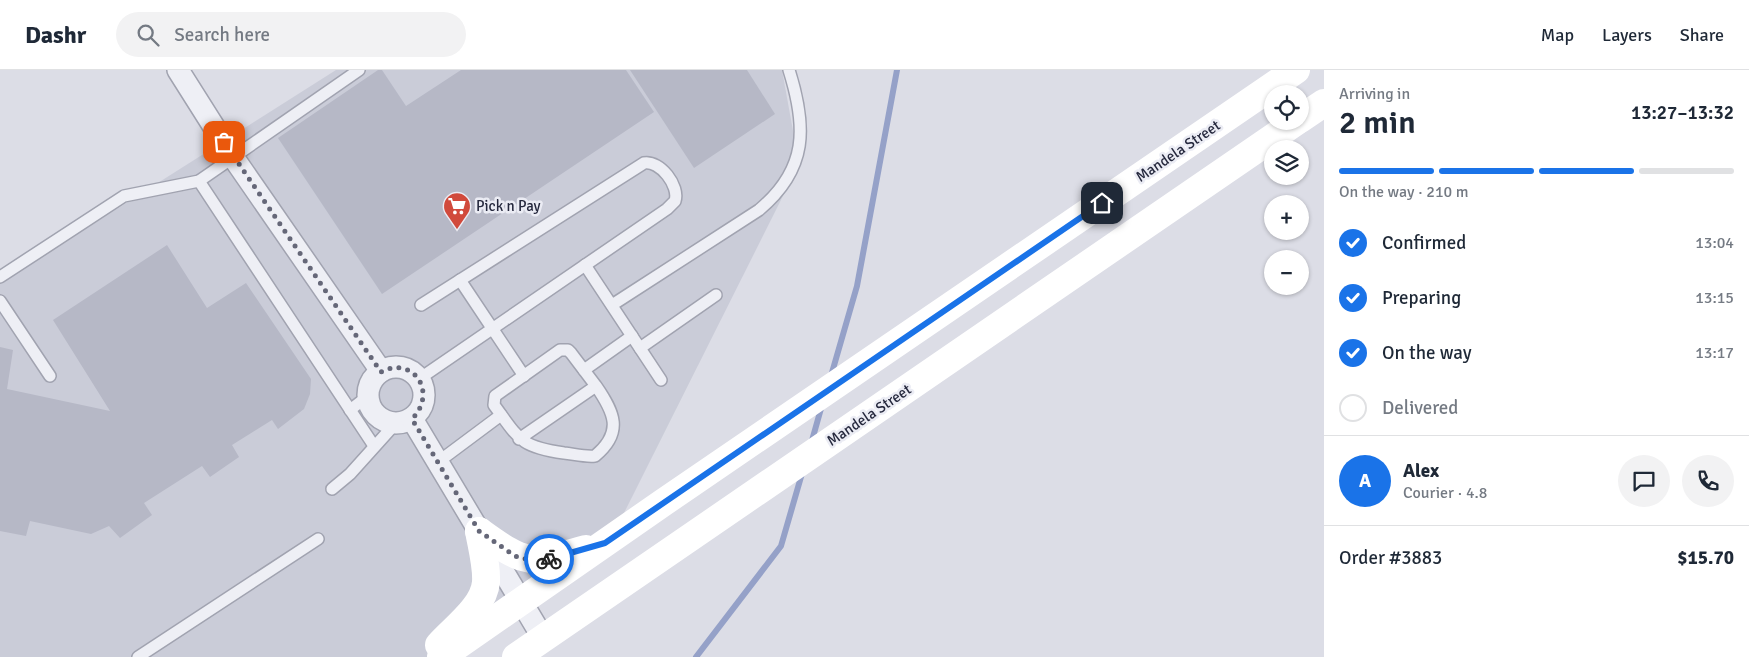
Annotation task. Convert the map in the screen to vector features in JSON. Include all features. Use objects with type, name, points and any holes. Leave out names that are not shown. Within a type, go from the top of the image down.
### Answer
[{"type":"main road","name":"Mandela Street","points":[[441,657],[1296,70]]},
{"type":"main road","name":"Mandela Street","points":[[1309,113],[1324,103]]},
{"type":"main road","name":"Mandela Street","points":[[516,657],[1283,130]]},
{"type":"main road","points":[[479,531],[509,552],[530,560],[560,556],[605,543]]},
{"type":"main road","points":[[427,657],[471,611],[482,596],[486,583],[486,573],[479,531]]},
{"type":"street","points":[[178,70],[233,157],[381,372]]},
{"type":"street","points":[[394,367],[401,368],[419,379],[424,395],[423,404],[404,421],[381,420],[371,410],[368,396],[371,382],[381,372],[394,367]]},
{"type":"street","points":[[404,421],[438,462],[543,638]]},
{"type":"lane","points":[[0,277],[124,196],[198,181],[359,70]]},
{"type":"lane","points":[[612,306],[759,210],[777,195],[792,171],[800,147],[799,111],[789,70]]},
{"type":"lane","points":[[419,379],[676,201],[676,190],[662,169],[655,163],[644,163],[421,305]]},
{"type":"lane","points":[[198,181],[374,446]]},
{"type":"lane","points":[[585,265],[661,380]]},
{"type":"lane","points":[[460,280],[524,376]]},
{"type":"lane","points":[[640,348],[716,295]]},
{"type":"lane","points":[[0,301],[50,376]]},
{"type":"lane","points":[[584,370],[632,336]]},
{"type":"lane","points":[[560,350],[568,350],[610,406],[614,423],[609,440],[595,456],[545,450],[533,447],[519,438],[494,405],[494,398],[524,376],[560,350]]},
{"type":"lane","points":[[519,438],[596,386]]},
{"type":"lane","points":[[350,410],[368,396]]},
{"type":"lane","points":[[438,462],[501,415]]},
{"type":"lane","points":[[332,489],[350,474],[374,446],[404,421]]},
{"type":"lane","points":[[138,657],[318,539]]},
{"type":"shaded area","points":[[336,70],[782,70],[799,164],[617,527],[443,657],[0,657],[0,283]]},
{"type":"building","points":[[378,70],[382,70],[406,106],[461,70],[626,70],[654,112],[382,294],[278,138]]},
{"type":"building","points":[[630,70],[747,70],[775,114],[694,168]]},
{"type":"building","points":[[167,245],[207,308],[246,283],[311,379],[310,394],[304,409],[278,429],[272,420],[232,445],[239,457],[210,477],[202,466],[144,503],[152,515],[120,538],[109,526],[91,534],[30,521],[26,536],[0,531],[0,347],[13,350],[7,389],[110,411],[53,320]]},
{"type":"waterway","points":[[831,376],[857,286],[897,70]]},
{"type":"waterway","points":[[811,444],[822,405]]},
{"type":"waterway","points":[[696,657],[781,546],[803,470]]},
{"type":"way so far","points":[[224,142],[381,372],[388,368],[401,368],[408,370],[419,379],[423,386],[423,404],[419,412],[412,419],[479,531],[515,556],[530,560],[549,559]]},
{"type":"place","name":"Pick n Pay","points":[[457,230]]},
{"type":"route","points":[[549,559],[605,543],[1102,203]]}]
